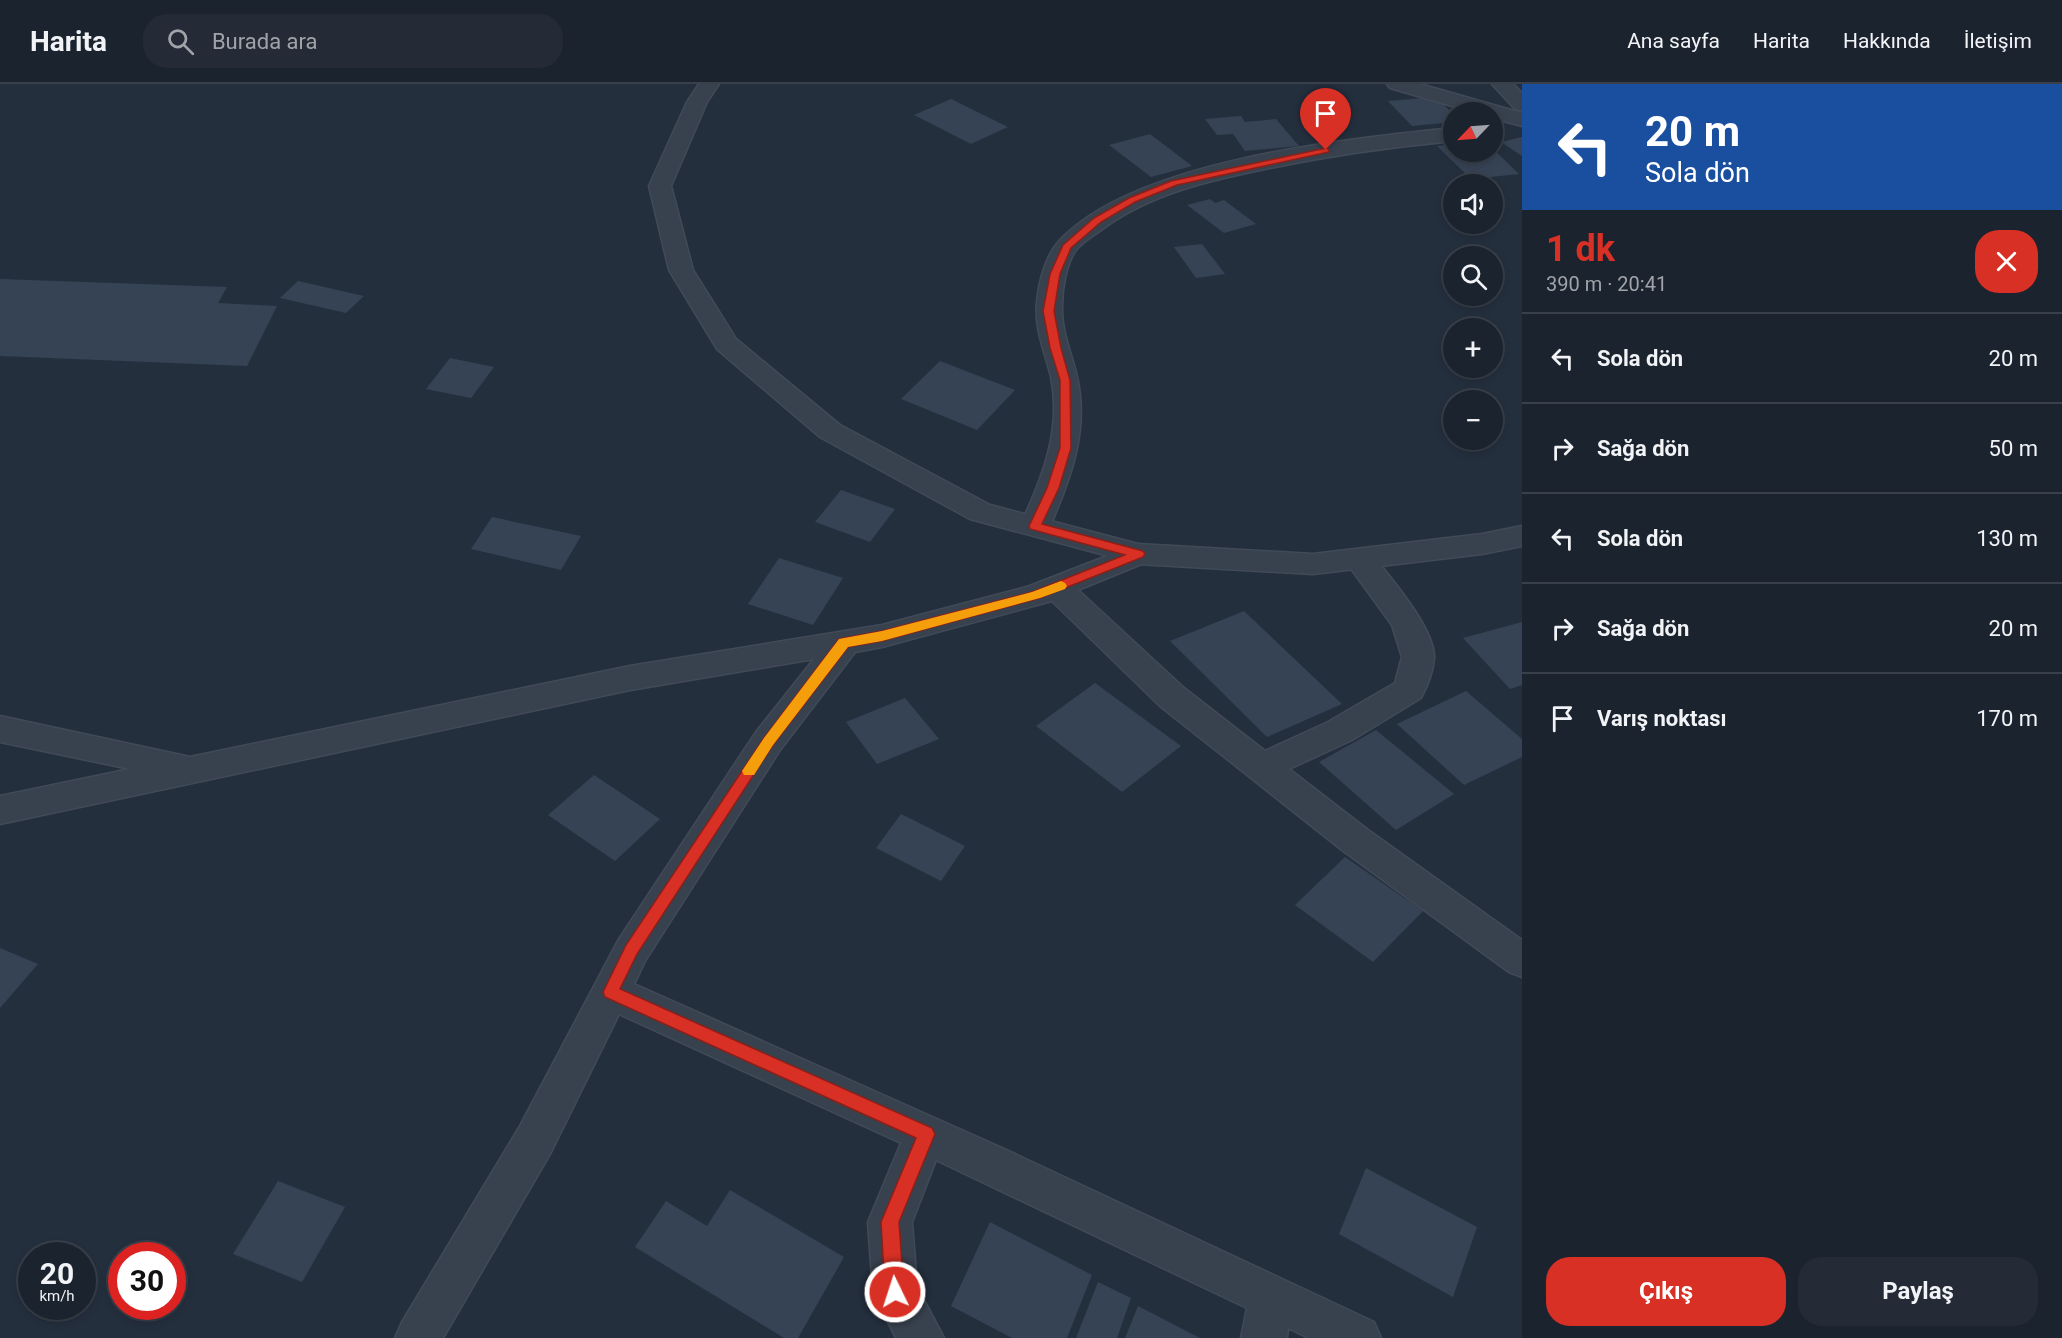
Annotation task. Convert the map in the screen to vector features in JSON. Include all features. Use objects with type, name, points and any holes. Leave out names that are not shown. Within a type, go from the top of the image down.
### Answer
[{"type":"street","points":[[709,84],[697,102],[660,186],[681,270],[726,344],[830,431],[981,512],[1138,554],[1314,564],[1482,544],[1522,536]]},
{"type":"street","points":[[1397,84],[1522,120]]},
{"type":"street","points":[[1502,84],[1522,105]]},
{"type":"street","points":[[1503,130],[1522,128]]},
{"type":"street","points":[[1035,526],[1053,488],[1065,448],[1065,380],[1055,348],[1048,311],[1055,274],[1066,247],[1106,215],[1132,200],[1174,183],[1290,156],[1443,135]]},
{"type":"street","points":[[0,810],[630,678],[882,636],[1036,595],[1138,554]]},
{"type":"street","points":[[1262,767],[1340,730],[1409,690],[1418,657],[1407,622],[1359,559]]},
{"type":"street","points":[[1056,587],[1172,697],[1364,846],[1522,962]]},
{"type":"street","points":[[418,1338],[535,1140],[632,950],[768,741],[844,643]]},
{"type":"street","points":[[0,729],[194,770]]},
{"type":"street","points":[[610,992],[926,1134],[1268,1318],[1358,1338]]},
{"type":"street","points":[[921,1338],[895,1292],[890,1222],[926,1134]]},
{"type":"building","points":[[1436,97],[1443,104],[1443,123],[1412,126],[1388,101]]},
{"type":"building","points":[[951,99],[1008,127],[971,144],[914,115]]},
{"type":"building","points":[[1241,116],[1245,122],[1276,119],[1299,146],[1245,151],[1233,134],[1217,135],[1205,119]]},
{"type":"building","points":[[1150,134],[1192,166],[1151,177],[1109,145]]},
{"type":"building","points":[[1522,137],[1522,156],[1503,143]]},
{"type":"building","points":[[1503,159],[1519,174],[1503,176],[1466,174],[1453,162],[1503,162]]},
{"type":"building","points":[[1210,199],[1215,203],[1224,200],[1256,224],[1224,233],[1187,205]]},
{"type":"building","points":[[1202,244],[1225,274],[1196,278],[1174,247]]},
{"type":"building","points":[[0,279],[227,287],[218,303],[277,306],[247,366],[0,356]]},
{"type":"building","points":[[298,281],[364,296],[346,313],[280,298]]},
{"type":"building","points":[[450,358],[494,367],[471,398],[426,389]]},
{"type":"building","points":[[940,361],[1015,390],[977,430],[901,399]]},
{"type":"building","points":[[841,490],[895,509],[870,542],[815,522]]},
{"type":"building","points":[[492,517],[581,536],[561,570],[471,549]]},
{"type":"building","points":[[779,558],[843,578],[813,625],[748,604]]},
{"type":"building","points":[[1244,611],[1342,704],[1267,737],[1170,641]]},
{"type":"building","points":[[1522,622],[1522,685],[1510,689],[1463,638]]},
{"type":"building","points":[[1095,683],[1181,746],[1122,792],[1036,726]]},
{"type":"building","points":[[1466,691],[1522,739],[1522,757],[1464,785],[1397,724]]},
{"type":"building","points":[[905,698],[939,739],[877,764],[846,722]]},
{"type":"building","points":[[1376,730],[1454,794],[1396,830],[1319,762]]},
{"type":"building","points":[[594,775],[660,819],[615,861],[548,815]]},
{"type":"building","points":[[901,814],[965,846],[941,881],[876,848]]},
{"type":"building","points":[[1345,857],[1423,911],[1373,962],[1295,905]]},
{"type":"building","points":[[0,948],[38,964],[0,1008]]},
{"type":"building","points":[[1366,1168],[1477,1227],[1453,1297],[1339,1234]]},
{"type":"building","points":[[278,1181],[345,1207],[302,1282],[233,1254]]},
{"type":"building","points":[[730,1190],[844,1257],[798,1338],[784,1338],[635,1247],[666,1201],[707,1226]]},
{"type":"building","points":[[990,1222],[1092,1275],[1067,1338],[1012,1338],[951,1306]]},
{"type":"building","points":[[1098,1282],[1131,1298],[1117,1338],[1076,1338]]},
{"type":"building","points":[[1138,1306],[1200,1338],[1125,1338]]},
{"type":"slow traffic","points":[[749,771],[768,741],[844,643],[882,636],[1036,595],[1061,586]]},
{"type":"route","points":[[895,1292],[890,1222],[926,1134],[610,992],[632,950],[768,741],[844,643],[882,636],[1036,595],[1138,554],[1035,526],[1053,488],[1065,448],[1067,414],[1065,380],[1055,348],[1048,311],[1055,274],[1066,247],[1098,220],[1132,200],[1174,183],[1270,160],[1326,150]]}]
